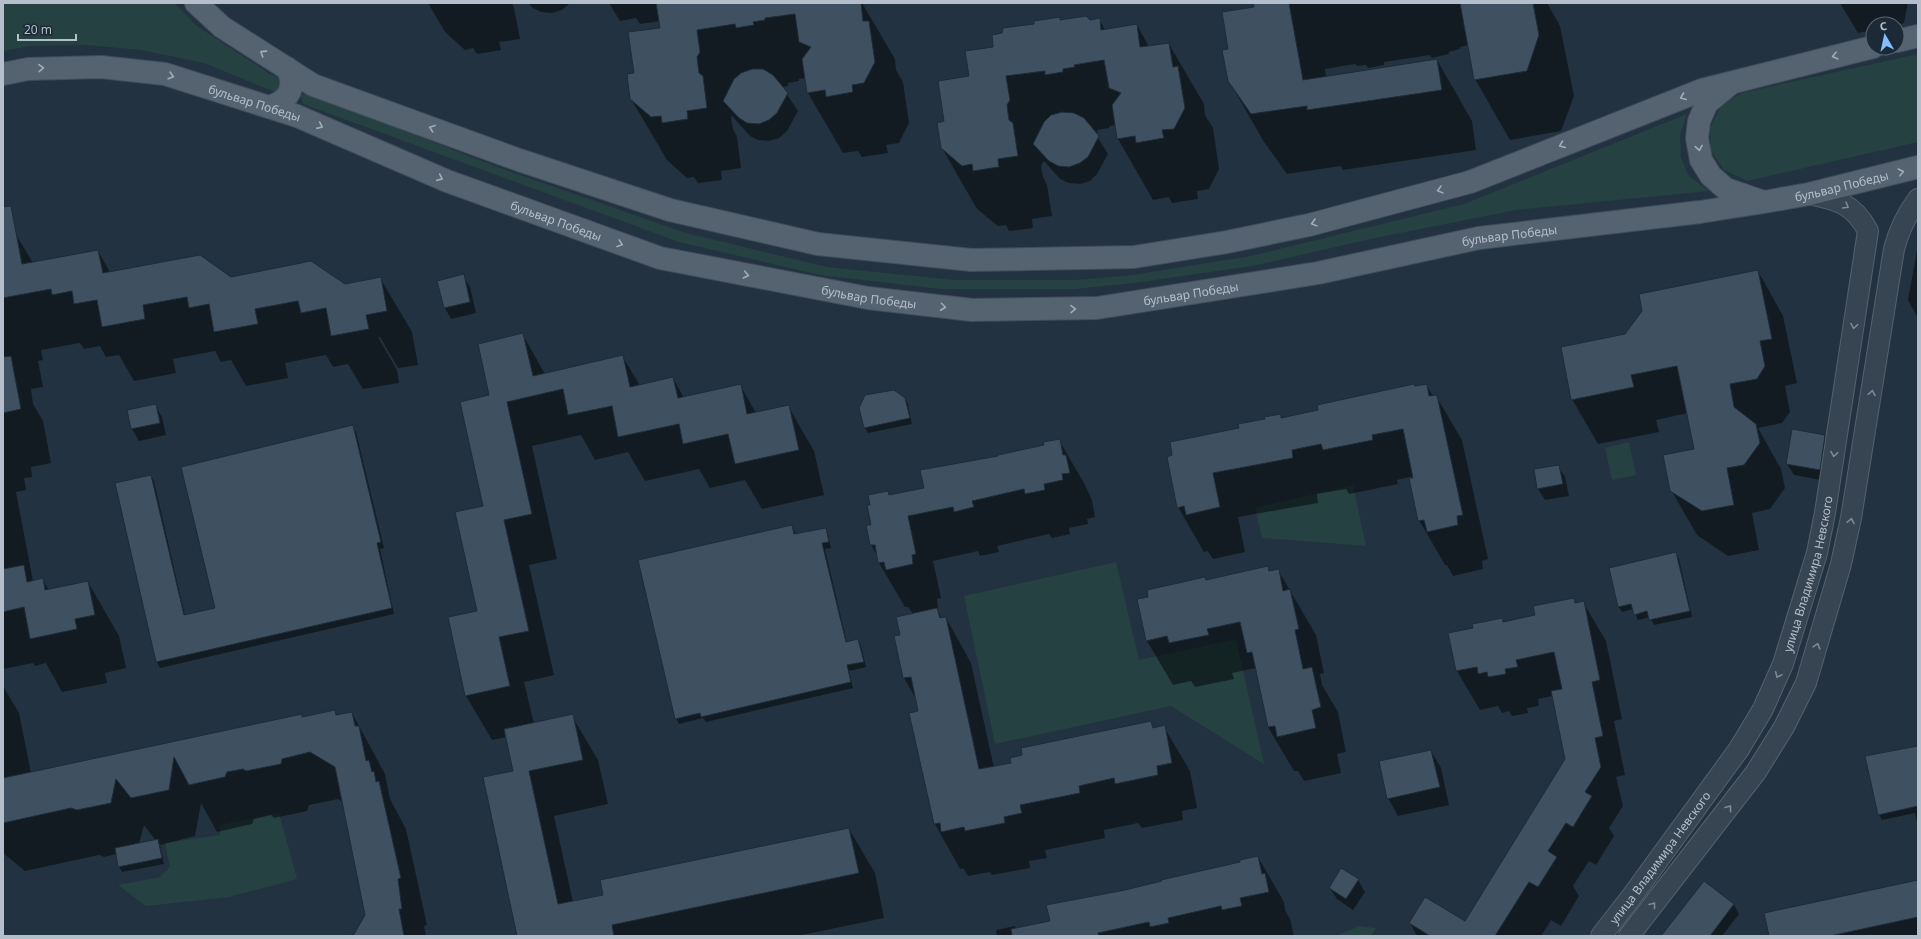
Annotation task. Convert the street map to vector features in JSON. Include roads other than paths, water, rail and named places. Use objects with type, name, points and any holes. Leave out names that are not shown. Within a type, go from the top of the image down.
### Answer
[{"type":"main road","name":"бульвар Победы","points":[[196,3],[222,27],[313,85],[519,160],[670,210],[818,244],[971,260],[1134,257],[1227,242],[1309,225],[1470,182],[1645,111],[1702,90],[1865,49]]},
{"type":"main road","points":[[1905,39],[1918,36]]},
{"type":"main road","name":"бульвар Победы","points":[[3,74],[28,69],[101,67],[158,74],[297,116],[447,181],[660,258],[868,298],[972,310],[1097,308],[1318,273],[1479,238],[1700,212],[1764,202],[1809,194],[1918,168]]},
{"type":"main road","points":[[269,107],[285,100],[290,92],[292,78],[287,68]]},
{"type":"main road","name":"бульвар Победы","points":[[1733,81],[1707,103],[1699,121],[1697,138],[1701,160],[1711,176],[1726,189],[1764,202]]},
{"type":"main road","points":[[297,116],[292,105],[293,94],[302,87],[313,85]]},
{"type":"street","name":"улица Владимира Невского","points":[[1601,936],[1740,748],[1763,709],[1783,664],[1817,553],[1825,513],[1868,231],[1861,218],[1848,207],[1830,199],[1809,194]]},
{"type":"street","name":"улица Владимира Невского","points":[[1629,936],[1756,772],[1784,728],[1806,683],[1841,564],[1851,518],[1894,249],[1899,230],[1918,199]]}]
